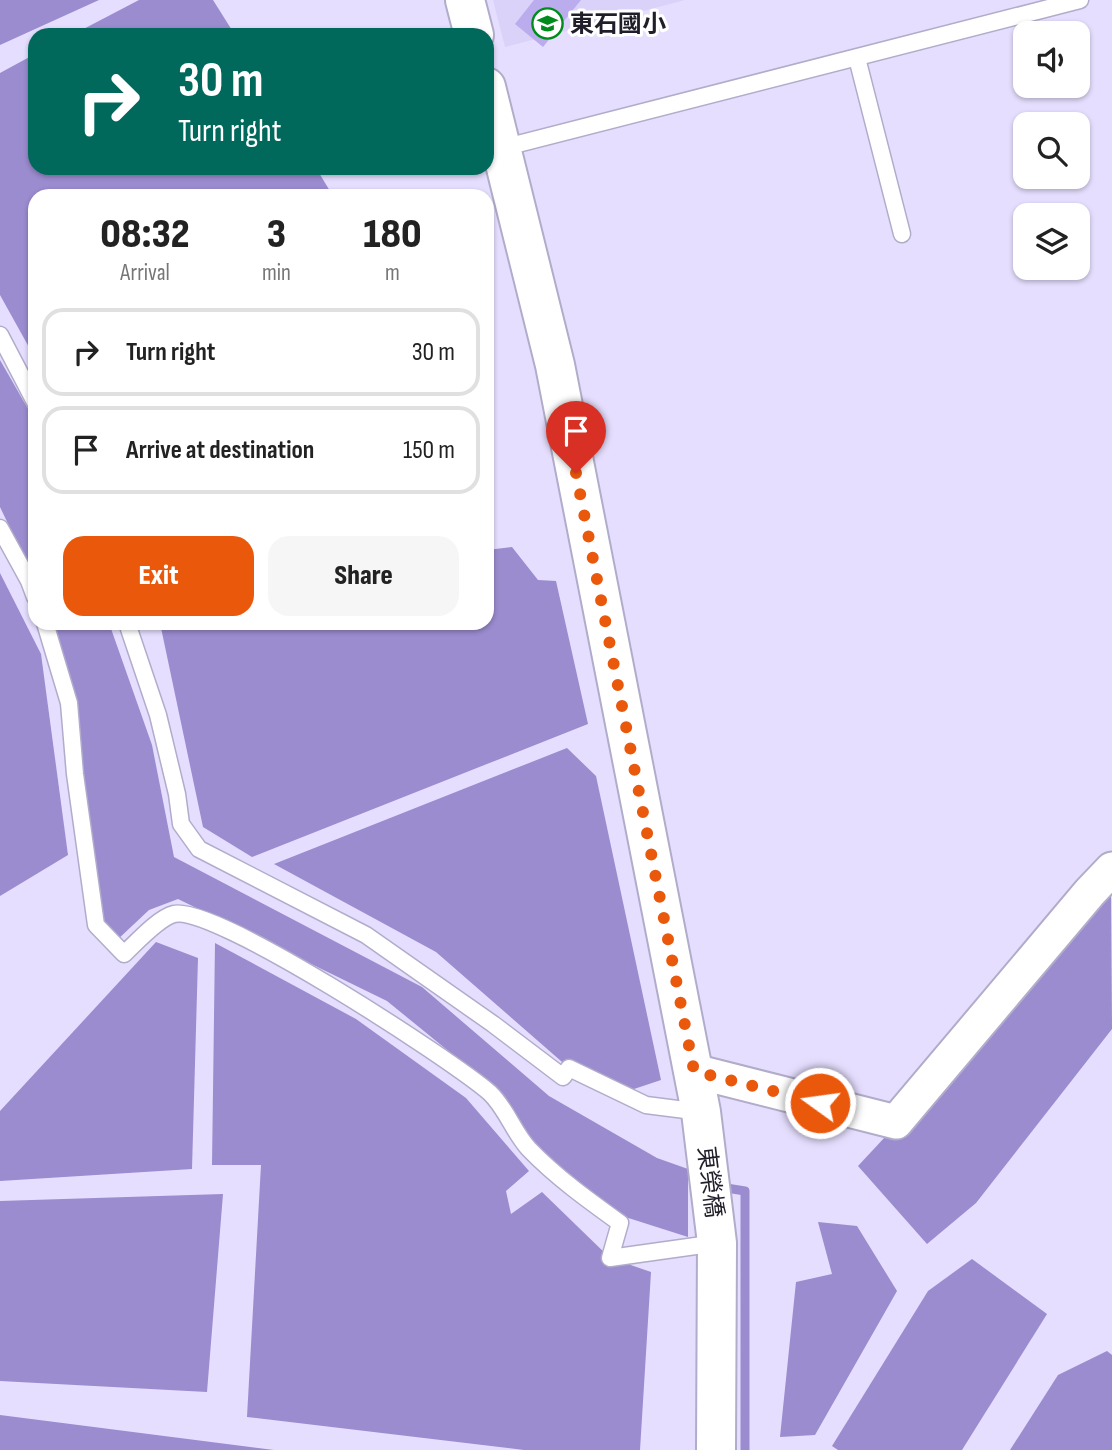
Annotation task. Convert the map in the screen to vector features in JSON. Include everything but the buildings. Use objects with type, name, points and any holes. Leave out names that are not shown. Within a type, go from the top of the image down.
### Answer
[{"type":"main road","points":[[465,0],[472,28]]},
{"type":"main road","name":"東榮橋","points":[[494,118],[555,365],[694,1071],[717,1242],[716,1450]]},
{"type":"street","points":[[694,1071],[896,1122],[1112,869]]},
{"type":"lane","points":[[502,148],[1080,0]]},
{"type":"lane","points":[[857,58],[902,234]]},
{"type":"lane","points":[[0,335],[28,389]]},
{"type":"lane","points":[[0,528],[28,578]]},
{"type":"lane","points":[[47,630],[69,703],[75,774],[96,925],[124,954],[160,922],[174,914],[193,917],[256,943],[400,1028],[491,1094],[528,1148],[578,1192],[620,1223],[610,1258],[717,1242]]},
{"type":"lane","points":[[129,630],[158,715],[177,794],[181,824],[199,849],[366,936],[494,1024],[564,1077],[569,1068],[646,1105],[701,1117]]},
{"type":"shaded area","points":[[0,0],[99,0],[37,28],[28,28],[28,32],[0,45]]},
{"type":"shaded area","points":[[139,0],[213,0],[231,28],[85,28]]},
{"type":"shaded area","name":"東石國小","points":[[493,0],[685,0],[505,47]]},
{"type":"shaded area","points":[[534,0],[581,0],[543,47],[515,24]]},
{"type":"shaded area","points":[[28,58],[28,175],[320,175],[329,189],[28,189],[28,345],[0,295],[0,73]]},
{"type":"shaded area","points":[[0,360],[28,409],[28,565],[0,507]]},
{"type":"shaded area","points":[[512,547],[538,580],[556,581],[588,724],[252,857],[203,827],[161,630],[494,630],[494,549]]},
{"type":"shaded area","points":[[0,573],[41,654],[68,855],[0,896]]},
{"type":"shaded area","points":[[52,630],[111,630],[152,745],[174,857],[422,987],[549,1096],[657,1158],[688,1169],[688,1237],[619,1215],[539,1158],[489,1084],[387,1001],[178,899],[149,910],[116,941],[101,931]]},
{"type":"shaded area","points":[[567,748],[596,776],[661,1080],[631,1090],[569,1068],[436,952],[274,864]]},
{"type":"shaded area","points":[[1111,895],[1112,1029],[976,1203],[927,1244],[858,1166]]},
{"type":"shaded area","points":[[156,942],[198,958],[192,1169],[0,1181],[0,1111]]},
{"type":"shaded area","points":[[215,943],[356,1019],[466,1098],[529,1171],[506,1191],[511,1214],[542,1192],[610,1258],[651,1272],[640,1450],[524,1450],[247,1417],[261,1165],[212,1165]]},
{"type":"shaded area","points":[[223,1194],[207,1392],[0,1381],[0,1201]]},
{"type":"shaded area","points":[[818,1222],[857,1226],[897,1291],[815,1435],[780,1437],[796,1282],[832,1274]]},
{"type":"shaded area","points":[[972,1259],[1047,1314],[962,1450],[838,1450],[832,1446],[928,1291]]},
{"type":"shaded area","points":[[1107,1351],[1112,1355],[1112,1450],[1010,1450],[1058,1375]]},
{"type":"shaded area","points":[[0,1415],[274,1450],[0,1450]]},
{"type":"waterway","points":[[720,1187],[745,1191],[745,1450]]},
{"type":"place","name":"東石國小","points":[[547,24]]},
{"type":"route","points":[[576,473],[694,1071],[820,1103]]}]
